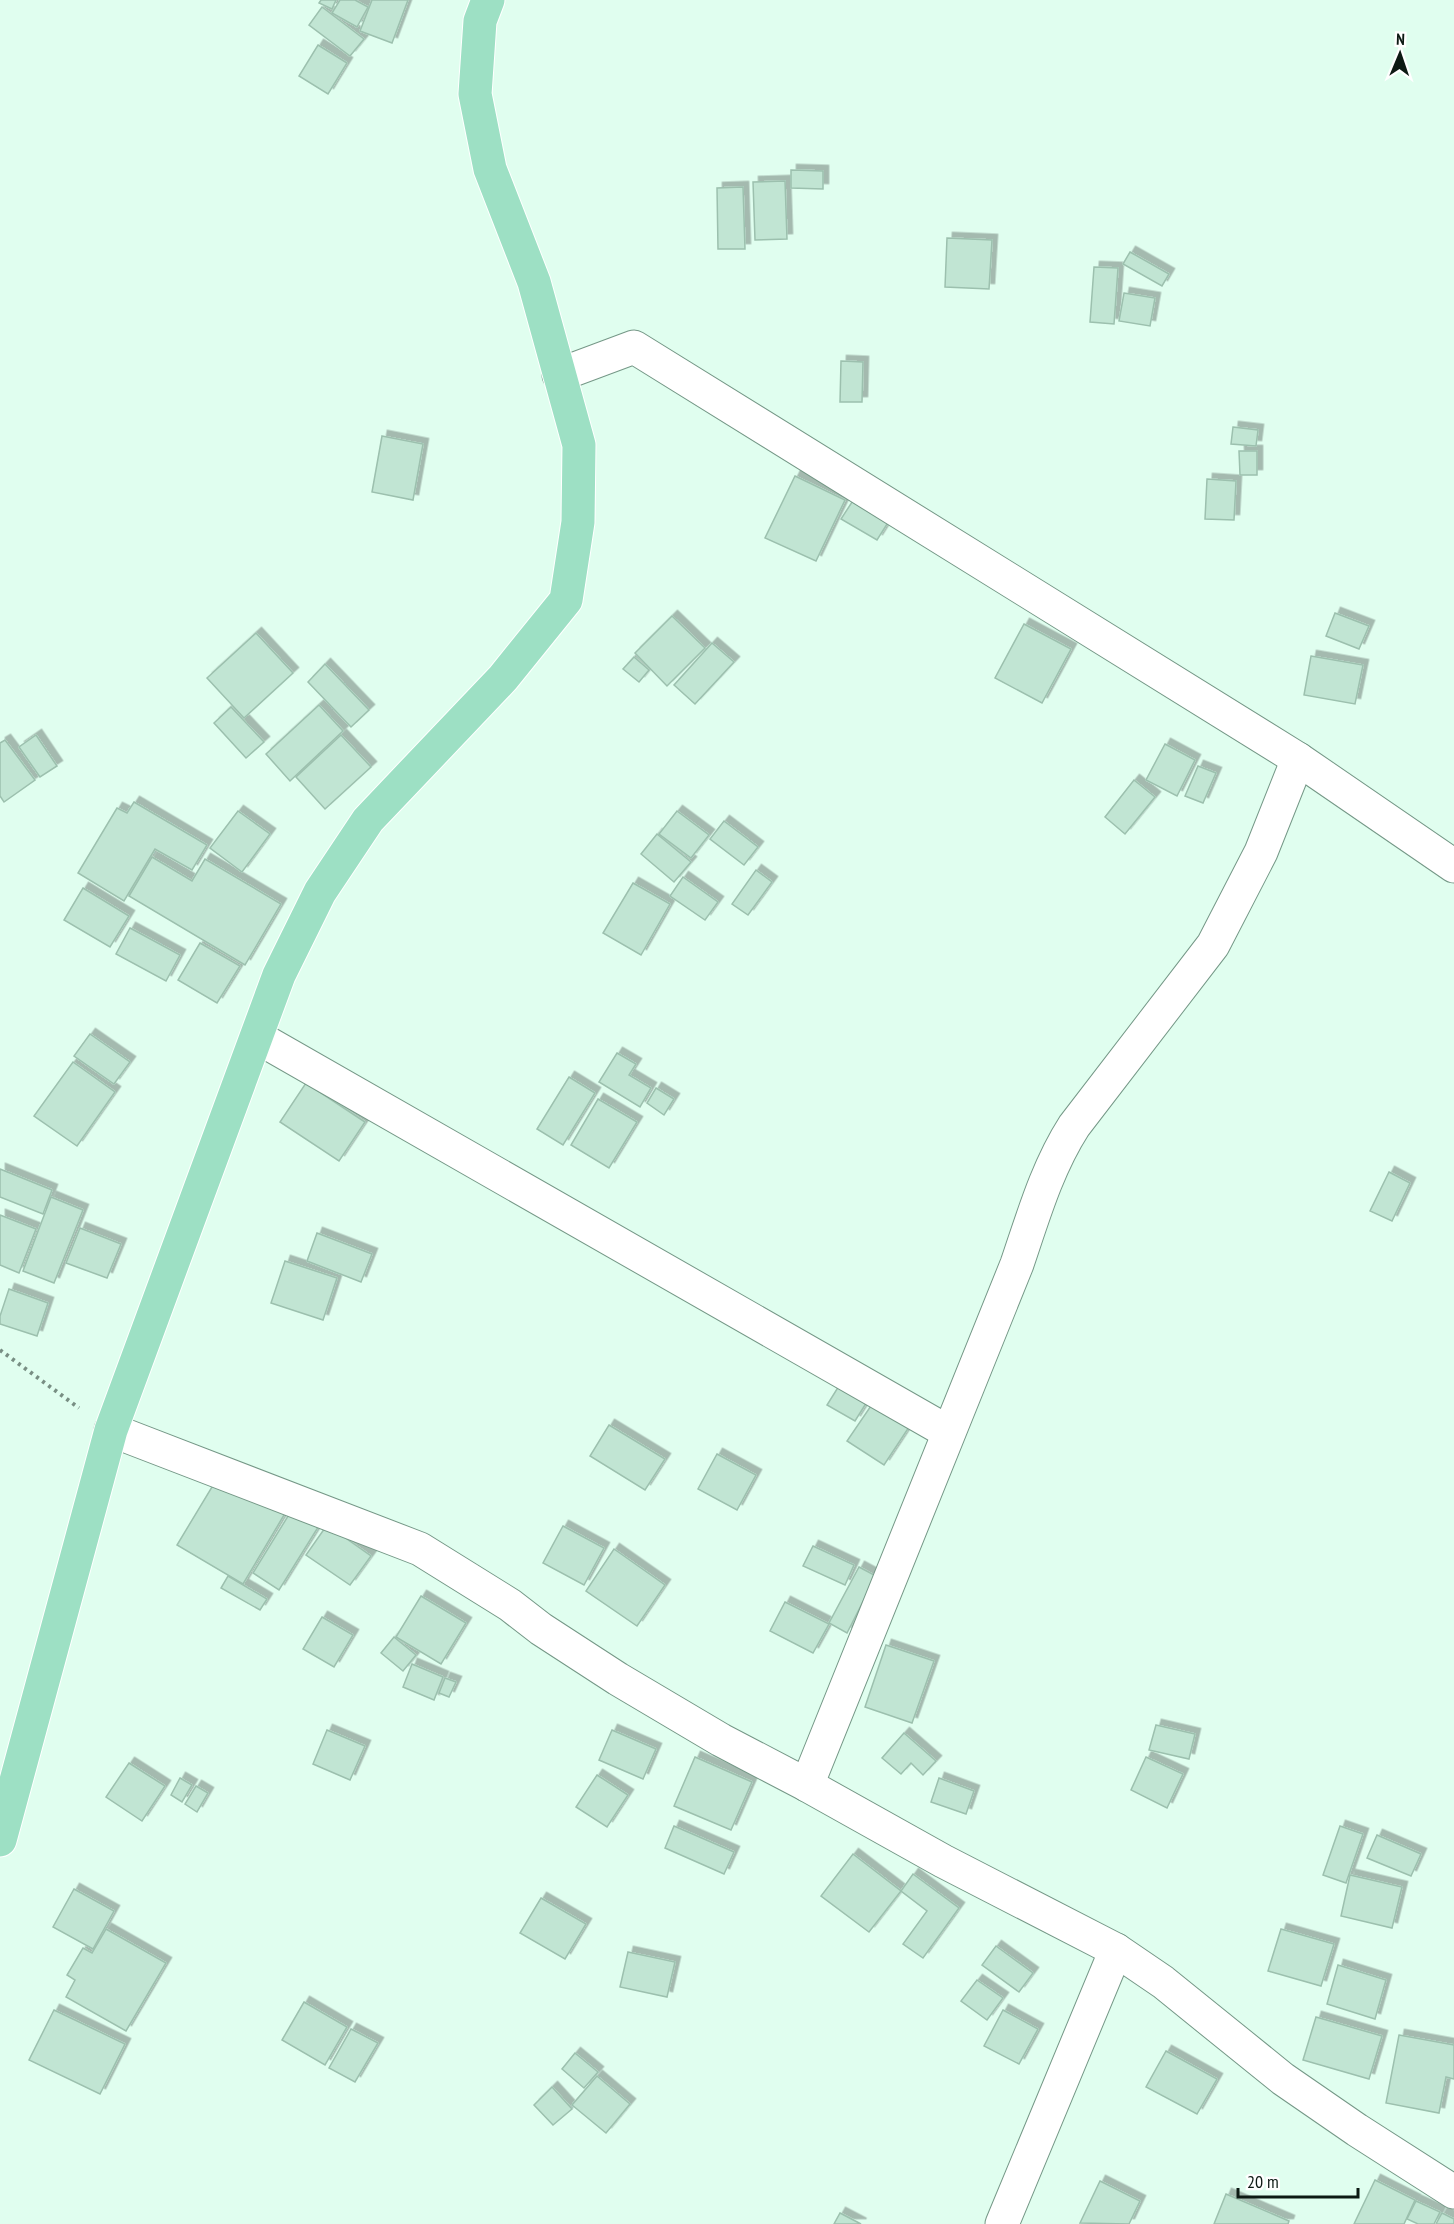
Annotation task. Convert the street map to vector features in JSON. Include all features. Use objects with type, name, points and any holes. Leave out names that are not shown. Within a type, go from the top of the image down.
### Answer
[{"type":"main road","points":[[0,1840],[111,1430],[279,975],[320,892],[368,820],[503,678],[566,600],[578,522],[579,445],[534,282],[490,169],[475,94],[480,21],[488,0]]},
{"type":"street","points":[[559,375],[634,347],[1298,759],[1454,866]]},
{"type":"street","points":[[807,1785],[1017,1264],[1043,1189],[1063,1143],[1213,945],[1261,852],[1298,759]]},
{"type":"street","points":[[257,1037],[948,1432]]},
{"type":"street","points":[[111,1430],[420,1549],[510,1605],[541,1629],[618,1679],[721,1740],[943,1861],[1116,1950],[1163,1982],[1283,2079],[1454,2192]]},
{"type":"street","points":[[1002,2224],[1116,1950]]},
{"type":"path","points":[[0,1350],[111,1430]]},
{"type":"building","points":[[321,0],[336,0],[332,9],[319,3]]},
{"type":"building","points":[[340,0],[355,0],[368,7],[357,27],[332,13]]},
{"type":"building","points":[[372,0],[408,0],[392,43],[360,31]]},
{"type":"building","points":[[322,7],[364,39],[350,56],[309,25]]},
{"type":"building","points":[[318,45],[347,63],[328,94],[299,76]]},
{"type":"building","points":[[791,170],[823,171],[823,189],[791,188]]},
{"type":"building","points":[[785,181],[787,239],[755,240],[753,182]]},
{"type":"building","points":[[743,187],[745,249],[718,249],[717,188]]},
{"type":"building","points":[[947,238],[992,240],[989,289],[945,287]]},
{"type":"building","points":[[1130,252],[1169,274],[1162,286],[1123,264]]},
{"type":"building","points":[[1094,267],[1118,268],[1114,324],[1090,322]]},
{"type":"building","points":[[1124,293],[1155,298],[1150,326],[1119,321]]},
{"type":"building","points":[[841,361],[863,362],[862,402],[840,402]]},
{"type":"building","points":[[1233,427],[1258,430],[1256,446],[1231,444]]},
{"type":"building","points":[[382,436],[423,444],[413,500],[372,492]]},
{"type":"building","points":[[1239,451],[1257,451],[1257,475],[1240,475]]},
{"type":"building","points":[[795,476],[845,500],[816,561],[765,538]]},
{"type":"building","points":[[1207,479],[1236,481],[1234,520],[1205,519]]},
{"type":"building","points":[[854,499],[889,521],[877,540],[841,519]]},
{"type":"building","points":[[1335,613],[1369,626],[1359,649],[1326,636]]},
{"type":"building","points":[[672,616],[705,648],[667,686],[635,653]]},
{"type":"building","points":[[1024,624],[1071,649],[1042,703],[995,678]]},
{"type":"building","points":[[256,633],[293,673],[244,718],[207,678]]},
{"type":"building","points":[[712,643],[734,662],[695,704],[674,685]]},
{"type":"building","points":[[1311,656],[1363,665],[1355,704],[1304,695]]},
{"type":"building","points":[[634,657],[649,670],[639,682],[623,669]]},
{"type":"building","points":[[325,664],[369,710],[351,727],[308,682]]},
{"type":"building","points":[[319,705],[343,731],[290,781],[266,754]]},
{"type":"building","points":[[231,707],[264,742],[246,758],[214,723]]},
{"type":"building","points":[[36,735],[57,766],[40,777],[19,747]]},
{"type":"building","points":[[341,735],[371,767],[325,809],[296,777]]},
{"type":"building","points":[[5,740],[35,780],[4,802],[0,796],[0,743]]},
{"type":"building","points":[[1165,744],[1195,760],[1177,796],[1146,780]]},
{"type":"building","points":[[1198,766],[1216,773],[1203,803],[1185,796]]},
{"type":"building","points":[[1134,780],[1155,797],[1125,834],[1105,817]]},
{"type":"building","points":[[134,802],[207,845],[192,870],[155,849],[124,901],[78,873],[117,808],[127,813]]},
{"type":"building","points":[[238,811],[270,834],[242,872],[210,848]]},
{"type":"building","points":[[677,811],[709,835],[691,858],[659,834]]},
{"type":"building","points":[[724,821],[758,847],[744,865],[710,839]]},
{"type":"building","points":[[657,834],[691,862],[674,882],[641,854]]},
{"type":"building","points":[[152,857],[192,881],[205,859],[281,904],[245,965],[129,896]]},
{"type":"building","points":[[756,870],[772,882],[748,915],[732,904]]},
{"type":"building","points":[[683,877],[718,902],[705,920],[670,896]]},
{"type":"building","points":[[633,883],[670,904],[641,955],[603,933]]},
{"type":"building","points":[[83,888],[129,916],[110,947],[64,920]]},
{"type":"building","points":[[130,928],[180,955],[166,981],[116,954]]},
{"type":"building","points":[[200,943],[240,966],[217,1003],[178,980]]},
{"type":"building","points":[[90,1034],[130,1062],[114,1084],[74,1056]]},
{"type":"building","points":[[617,1053],[636,1064],[629,1075],[651,1088],[640,1107],[599,1082]]},
{"type":"building","points":[[73,1062],[115,1092],[77,1146],[34,1116]]},
{"type":"building","points":[[569,1077],[595,1093],[563,1145],[537,1129]]},
{"type":"building","points":[[306,1083],[365,1122],[339,1161],[280,1122]]},
{"type":"building","points":[[656,1088],[674,1099],[664,1115],[647,1103]]},
{"type":"building","points":[[598,1099],[637,1122],[609,1168],[571,1145]]},
{"type":"building","points":[[0,1169],[52,1190],[43,1214],[0,1197]]},
{"type":"building","points":[[1389,1172],[1410,1183],[1392,1221],[1370,1211]]},
{"type":"building","points":[[51,1197],[83,1210],[54,1283],[23,1271]]},
{"type":"building","points":[[0,1215],[36,1229],[19,1273],[0,1265]]},
{"type":"building","points":[[80,1228],[121,1244],[107,1278],[66,1263]]},
{"type":"building","points":[[317,1233],[372,1254],[361,1282],[307,1261]]},
{"type":"building","points":[[285,1261],[337,1278],[323,1320],[271,1303]]},
{"type":"building","points":[[9,1289],[48,1303],[37,1336],[0,1324],[0,1316]]},
{"type":"building","points":[[842,1381],[870,1397],[855,1421],[827,1405]]},
{"type":"building","points":[[877,1397],[913,1421],[884,1465],[847,1441]]},
{"type":"building","points":[[609,1425],[665,1459],[645,1490],[590,1456]]},
{"type":"building","points":[[717,1454],[756,1475],[737,1510],[698,1489]]},
{"type":"building","points":[[221,1472],[287,1510],[243,1584],[177,1545]]},
{"type":"building","points":[[293,1508],[320,1524],[279,1590],[253,1573]]},
{"type":"building","points":[[327,1525],[371,1556],[350,1585],[306,1555]]},
{"type":"building","points":[[563,1526],[604,1548],[584,1585],[543,1563]]},
{"type":"building","points":[[813,1546],[854,1565],[845,1585],[803,1566]]},
{"type":"building","points":[[614,1549],[665,1585],[637,1626],[586,1591]]},
{"type":"building","points":[[859,1567],[876,1576],[847,1633],[829,1623]]},
{"type":"building","points":[[228,1576],[267,1599],[260,1610],[221,1588]]},
{"type":"building","points":[[421,1596],[466,1623],[441,1664],[396,1637]]},
{"type":"building","points":[[785,1602],[829,1624],[813,1653],[770,1631]]},
{"type":"building","points":[[322,1617],[353,1635],[334,1667],[303,1649]]},
{"type":"building","points":[[394,1637],[416,1655],[403,1671],[381,1653]]},
{"type":"building","points":[[886,1645],[934,1661],[912,1723],[865,1707]]},
{"type":"building","points":[[412,1664],[443,1677],[434,1700],[403,1687]]},
{"type":"building","points":[[445,1678],[456,1682],[449,1697],[439,1693]]},
{"type":"building","points":[[1156,1725],[1195,1734],[1189,1759],[1149,1750]]},
{"type":"building","points":[[327,1730],[365,1746],[350,1780],[313,1764]]},
{"type":"building","points":[[612,1730],[656,1749],[643,1779],[599,1760]]},
{"type":"building","points":[[904,1733],[936,1761],[923,1775],[911,1763],[901,1774],[882,1758]]},
{"type":"building","points":[[695,1757],[752,1782],[731,1830],[674,1806]]},
{"type":"building","points":[[1146,1757],[1183,1774],[1167,1808],[1131,1790]]},
{"type":"building","points":[[129,1763],[165,1786],[142,1821],[106,1797]]},
{"type":"building","points":[[597,1775],[628,1795],[607,1827],[576,1807]]},
{"type":"building","points":[[180,1778],[192,1785],[182,1802],[171,1795]]},
{"type":"building","points":[[939,1778],[974,1791],[966,1814],[931,1802]]},
{"type":"building","points":[[196,1786],[208,1793],[197,1812],[185,1804]]},
{"type":"building","points":[[674,1826],[734,1852],[724,1874],[665,1848]]},
{"type":"building","points":[[1340,1826],[1363,1834],[1346,1883],[1323,1875]]},
{"type":"building","points":[[1377,1835],[1421,1854],[1411,1876],[1367,1858]]},
{"type":"building","points":[[853,1854],[901,1891],[869,1932],[821,1896]]},
{"type":"building","points":[[913,1874],[959,1908],[923,1958],[903,1944],[927,1911],[901,1891]]},
{"type":"building","points":[[1350,1875],[1402,1887],[1392,1928],[1341,1916]]},
{"type":"building","points":[[74,1889],[114,1911],[93,1949],[53,1927]]},
{"type":"building","points":[[541,1898],[586,1924],[565,1959],[520,1933]]},
{"type":"building","points":[[106,1929],[166,1963],[126,2031],[66,1997],[75,1980],[67,1975],[83,1948],[92,1953]]},
{"type":"building","points":[[1281,1929],[1334,1944],[1321,1986],[1268,1971]]},
{"type":"building","points":[[996,1946],[1033,1973],[1019,1992],[982,1965]]},
{"type":"building","points":[[628,1952],[675,1962],[667,1997],[620,1987]]},
{"type":"building","points":[[1338,1965],[1386,1980],[1375,2019],[1327,2004]]},
{"type":"building","points":[[977,1980],[1003,1998],[987,2020],[961,2001]]},
{"type":"building","points":[[304,2002],[347,2027],[325,2065],[282,2040]]},
{"type":"building","points":[[54,2010],[125,2044],[100,2094],[29,2060]]},
{"type":"building","points":[[1003,2010],[1038,2029],[1019,2064],[984,2046]]},
{"type":"building","points":[[1316,2017],[1382,2036],[1369,2079],[1303,2060]]},
{"type":"building","points":[[351,2029],[378,2043],[355,2082],[329,2068]]},
{"type":"building","points":[[1399,2035],[1454,2045],[1454,2079],[1446,2077],[1439,2113],[1386,2103]]},
{"type":"building","points":[[1166,2051],[1217,2079],[1197,2114],[1146,2087]]},
{"type":"building","points":[[575,2053],[598,2072],[584,2088],[562,2069]]},
{"type":"building","points":[[597,2076],[630,2104],[606,2133],[572,2105]]},
{"type":"building","points":[[552,2087],[572,2109],[553,2125],[534,2105]]},
{"type":"building","points":[[1375,2180],[1415,2200],[1404,2224],[1354,2224]]},
{"type":"building","points":[[1100,2181],[1140,2201],[1129,2224],[1080,2223]]},
{"type":"building","points":[[1226,2194],[1289,2221],[1288,2224],[1214,2224]]},
{"type":"building","points":[[1416,2201],[1440,2212],[1434,2224],[1418,2224],[1407,2219]]},
{"type":"building","points":[[840,2213],[861,2224],[834,2224]]},
{"type":"building","points":[[1442,2213],[1454,2219],[1454,2224],[1436,2224]]}]
